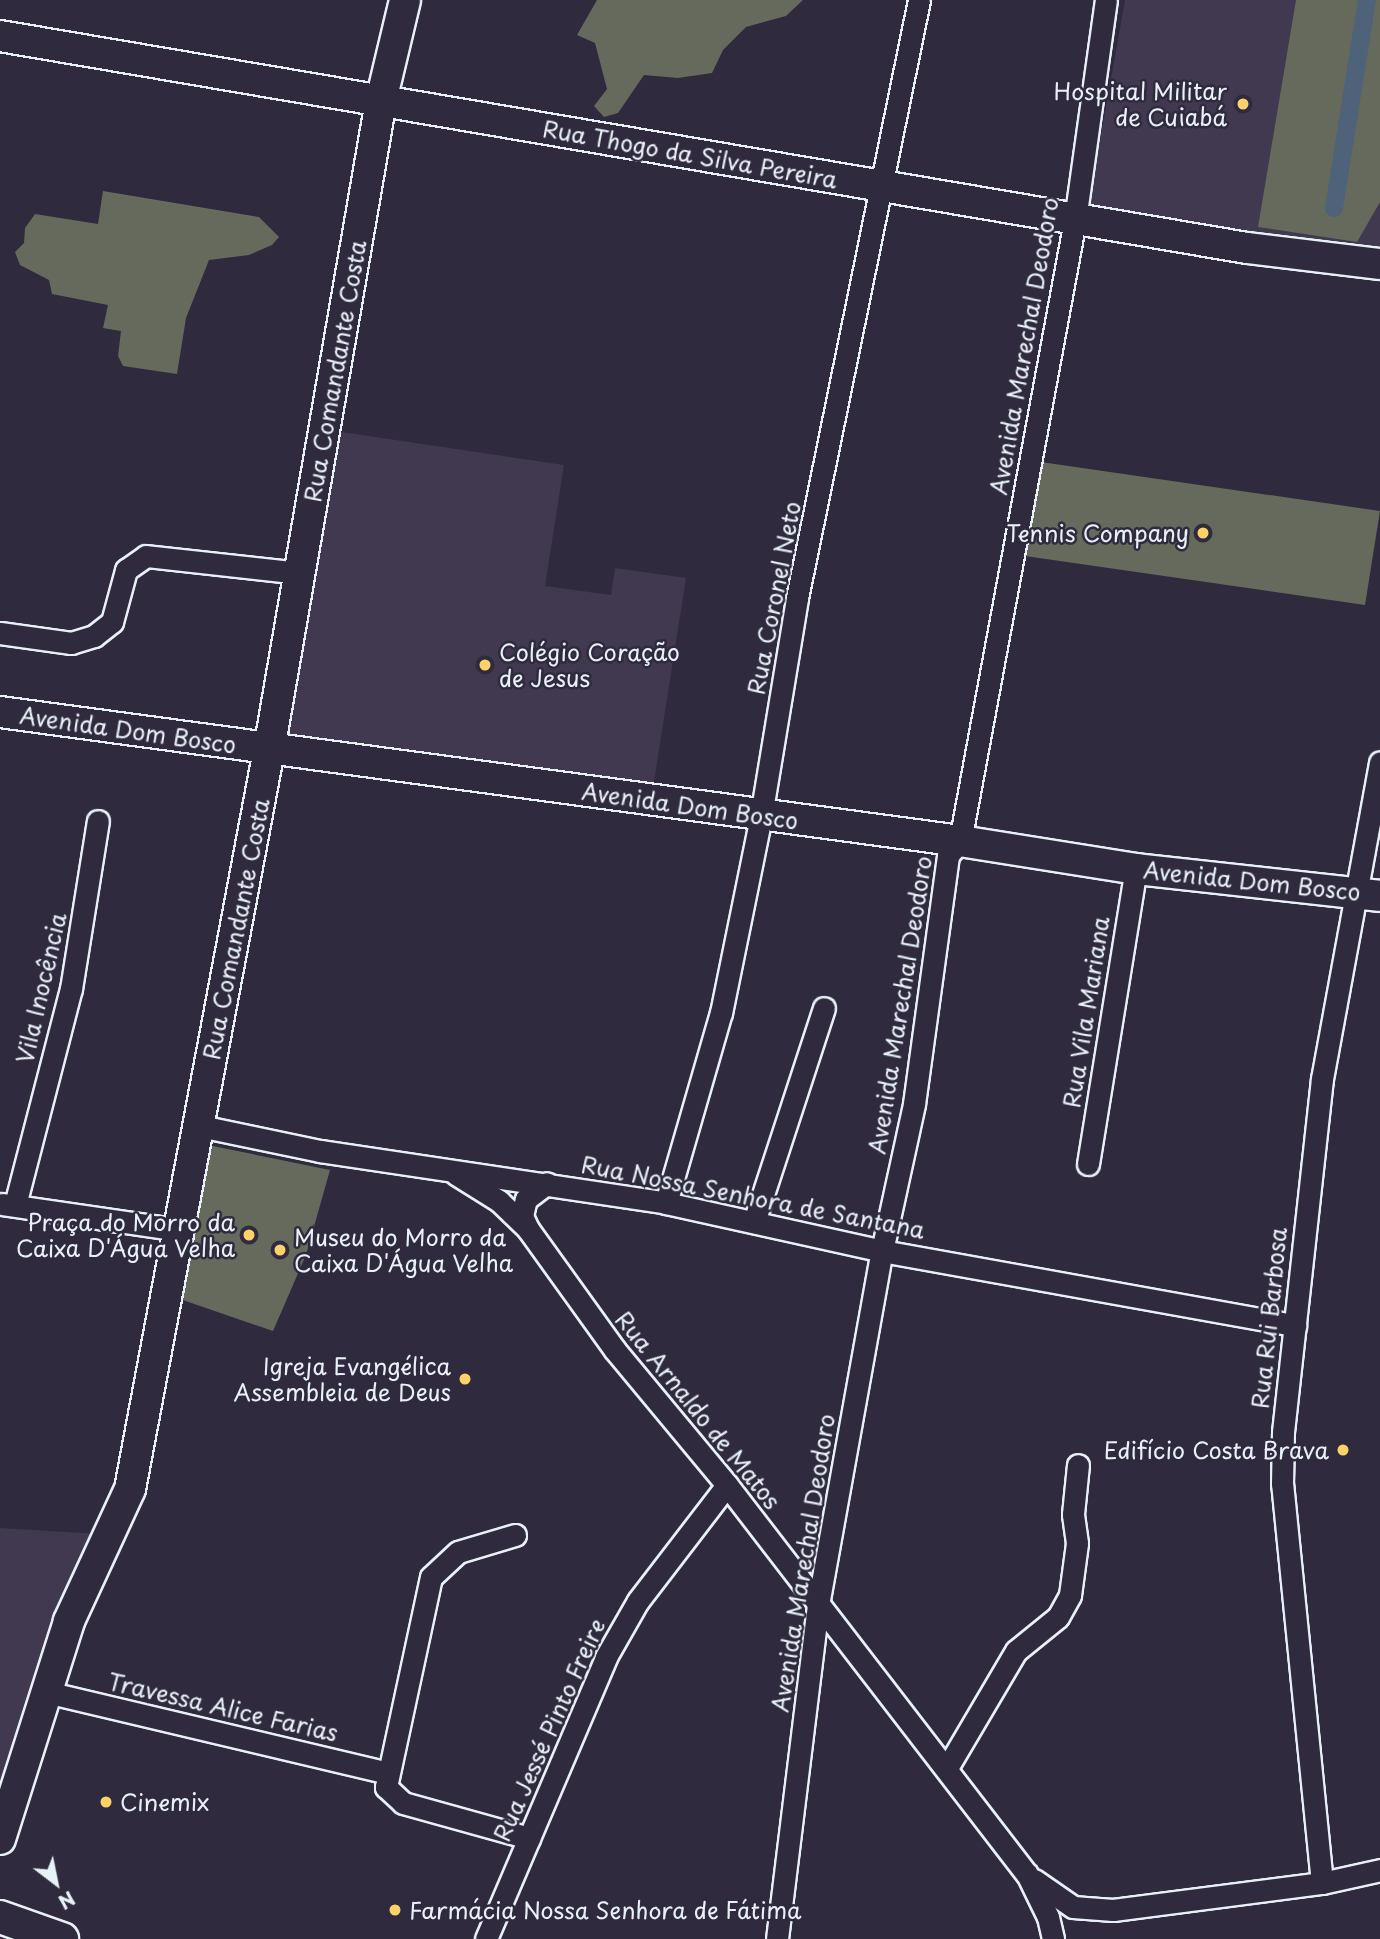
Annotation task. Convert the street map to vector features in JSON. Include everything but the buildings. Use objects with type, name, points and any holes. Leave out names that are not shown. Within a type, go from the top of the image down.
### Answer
[{"type":"main road","points":[[0,1917],[62,1939]]},
{"type":"street","name":"Rua Comandante Costa","points":[[0,1839],[69,1621],[130,1489],[269,750],[381,101],[405,0]]},
{"type":"street","name":"Rua Coronel Neto","points":[[666,1203],[707,1074],[761,816],[797,598],[823,488],[879,186],[919,0]]},
{"type":"street","name":"Avenida Marechal Deodoro","points":[[777,1939],[818,1605],[882,1251],[914,1104],[948,855],[960,841],[1075,220],[1106,0]]},
{"type":"street","name":"Rua Thogo da Silva Pereira","points":[[0,36],[1075,220],[1380,264]]},
{"type":"street","points":[[0,633],[71,643],[94,636],[112,622],[126,570],[146,556],[301,573]]},
{"type":"street","name":"Avenida Dom Bosco","points":[[0,712],[960,841],[1136,869],[1367,894]]},
{"type":"street","name":"Rua Rui Barbosa","points":[[1322,1883],[1282,1484],[1295,1325],[1322,1079],[1367,894],[1380,762]]},
{"type":"street","name":"Vila Inocência","points":[[7,1204],[71,989],[98,821]]},
{"type":"street","name":"Rua Vila Mariana","points":[[1088,1164],[1136,869]]},
{"type":"street","points":[[754,1222],[824,1008]]},
{"type":"street","name":"Rua Nossa Senhora de Santana","points":[[200,1126],[320,1150],[666,1203],[882,1251],[1295,1325]]},
{"type":"street","name":"Rua Arnaldo de Matos","points":[[444,1168],[492,1196],[528,1228],[615,1350],[727,1485],[1027,1874]]},
{"type":"street","points":[[528,1228],[522,1216],[526,1199],[547,1183]]},
{"type":"street","points":[[7,1204],[180,1230]]},
{"type":"street","points":[[947,1768],[1016,1651],[1058,1617],[1070,1595],[1077,1543],[1073,1514],[1077,1465]]},
{"type":"street","name":"Rua Jessé Pinto Freire","points":[[486,1939],[606,1657],[638,1601],[727,1485]]},
{"type":"street","points":[[515,1535],[458,1552],[430,1577],[386,1787],[403,1803],[529,1838]]},
{"type":"street","points":[[812,1670],[833,1649],[853,1651]]},
{"type":"street","name":"Travessa Alice Farias","points":[[46,1692],[388,1773]]},
{"type":"street","points":[[1027,1874],[1064,1903],[1090,1910],[1322,1883],[1380,1870]]},
{"type":"street","points":[[1027,1874],[1048,1917],[1053,1939]]},
{"type":"shaded area","name":"Hospital Militar de Cuiabá","points":[[1125,0],[1380,0],[1380,250],[1088,208]]},
{"type":"shaded area","name":"Colégio Coração de Jesus","points":[[335,431],[564,465],[545,586],[611,595],[615,568],[686,578],[653,788],[288,734]]},
{"type":"shaded area","points":[[0,1528],[99,1534],[0,1806]]},
{"type":"green space","points":[[597,0],[803,0],[786,16],[746,27],[723,50],[712,73],[678,78],[644,75],[618,113],[604,117],[594,106],[607,89],[595,43],[577,35]]},
{"type":"green space","points":[[1296,0],[1380,0],[1380,202],[1357,242],[1258,227]]},
{"type":"green space","points":[[103,191],[259,217],[279,237],[272,245],[249,255],[209,260],[186,318],[177,374],[123,366],[118,356],[121,331],[103,328],[108,305],[52,294],[49,280],[20,265],[15,252],[24,243],[25,228],[35,214],[98,224]]},
{"type":"green space","name":"Tennis Company","points":[[1041,462],[1380,511],[1365,605],[1025,556]]},
{"type":"green space","name":"Praça do Morro da Caixa D'Água Velha","points":[[203,1144],[330,1170],[306,1255],[273,1331],[174,1297]]},
{"type":"waterway","points":[[1334,208],[1367,0]]},
{"type":"place","name":"Hospital Militar de Cuiabá","points":[[1243,104]]},
{"type":"place","name":"Tennis Company","points":[[1203,533]]},
{"type":"place","name":"Colégio Coração de Jesus","points":[[485,665]]},
{"type":"place","name":"Praça do Morro da Caixa D'Água Velha","points":[[249,1235]]},
{"type":"place","name":"Museu do Morro da Caixa D'Água Velha","points":[[280,1250]]},
{"type":"place","name":"Igreja Evangélica Assembleia de Deus","points":[[465,1379]]},
{"type":"place","name":"Edifício Costa Brava","points":[[1343,1450]]},
{"type":"place","name":"Cinemix","points":[[106,1802]]},
{"type":"place","name":"Farmácia Nossa Senhora de Fátima","points":[[395,1910]]}]
